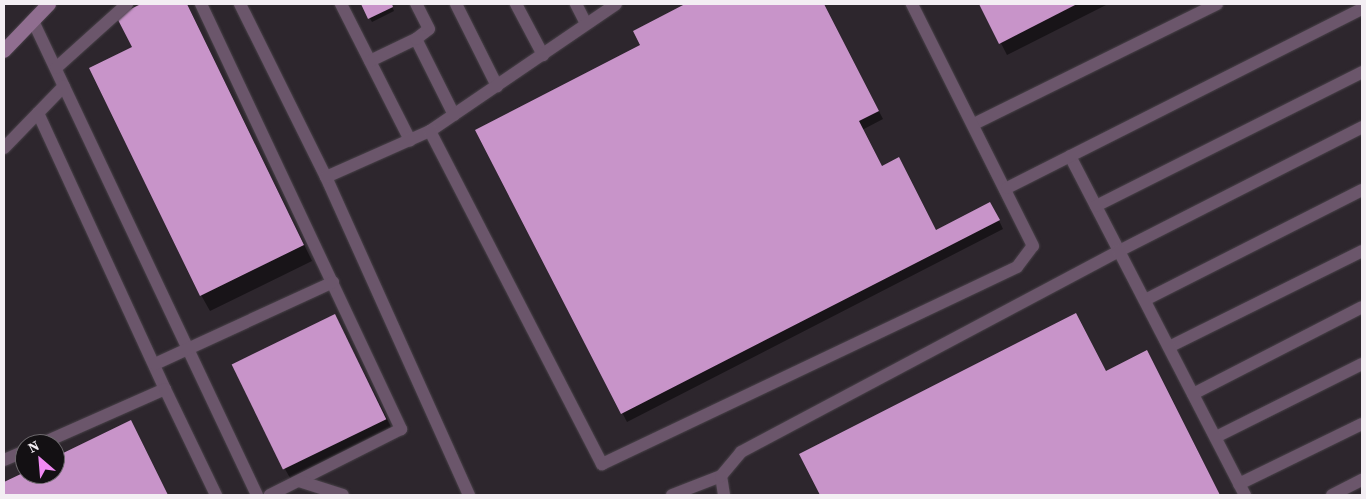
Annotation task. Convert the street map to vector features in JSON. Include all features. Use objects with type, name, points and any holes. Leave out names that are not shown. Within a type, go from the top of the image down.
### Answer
[{"type":"main road","points":[[4,51],[49,4]]},
{"type":"lane","points":[[56,68],[127,4]]},
{"type":"lane","points":[[201,4],[401,429],[270,495]]},
{"type":"lane","points":[[240,4],[326,178],[469,495]]},
{"type":"lane","points":[[341,4],[410,140]]},
{"type":"lane","points":[[370,60],[416,40],[429,29],[416,4]]},
{"type":"lane","points":[[456,4],[497,86]]},
{"type":"lane","points":[[516,4],[543,55]]},
{"type":"lane","points":[[576,4],[586,24]]},
{"type":"lane","points":[[326,178],[430,130],[616,4]]},
{"type":"lane","points":[[430,130],[602,464],[1017,267],[1032,246],[1007,188],[912,4]]},
{"type":"lane","points":[[974,124],[1217,4]]},
{"type":"lane","points":[[1007,188],[1362,8]]},
{"type":"lane","points":[[33,21],[256,495]]},
{"type":"lane","points":[[416,40],[454,115]]},
{"type":"lane","points":[[1096,206],[1362,72]]},
{"type":"lane","points":[[4,148],[64,86]]},
{"type":"lane","points":[[38,112],[165,389],[216,495]]},
{"type":"lane","points":[[672,495],[721,476],[742,452],[1119,251],[1362,127]]},
{"type":"lane","points":[[1070,156],[1242,490],[1362,424]]},
{"type":"lane","points":[[1145,300],[1362,190]]},
{"type":"lane","points":[[1169,347],[1362,251]]},
{"type":"lane","points":[[155,364],[189,350],[333,282]]},
{"type":"lane","points":[[1193,394],[1362,307]]},
{"type":"lane","points":[[1216,437],[1362,364]]},
{"type":"lane","points":[[64,434],[165,389]]},
{"type":"lane","points":[[721,476],[724,495]]},
{"type":"lane","points":[[1332,495],[1362,480]]},
{"type":"lane","points":[[299,481],[343,495]]},
{"type":"building","points":[[141,4],[187,4],[304,245],[200,296],[89,68],[132,47],[116,16]]},
{"type":"building","points":[[361,4],[392,4],[393,7],[368,19]]},
{"type":"building","points":[[685,4],[824,4],[879,111],[859,121],[882,166],[899,157],[936,230],[990,202],[1000,220],[621,414],[475,130],[640,45],[633,31]]},
{"type":"building","points":[[979,4],[1077,4],[999,44]]},
{"type":"building","points":[[1076,313],[1106,371],[1147,350],[1220,495],[820,495],[799,454]]},
{"type":"building","points":[[335,314],[386,419],[283,470],[232,364]]},
{"type":"building","points":[[131,420],[168,495],[4,495],[4,482],[15,477],[15,484],[65,484],[65,452]]}]
